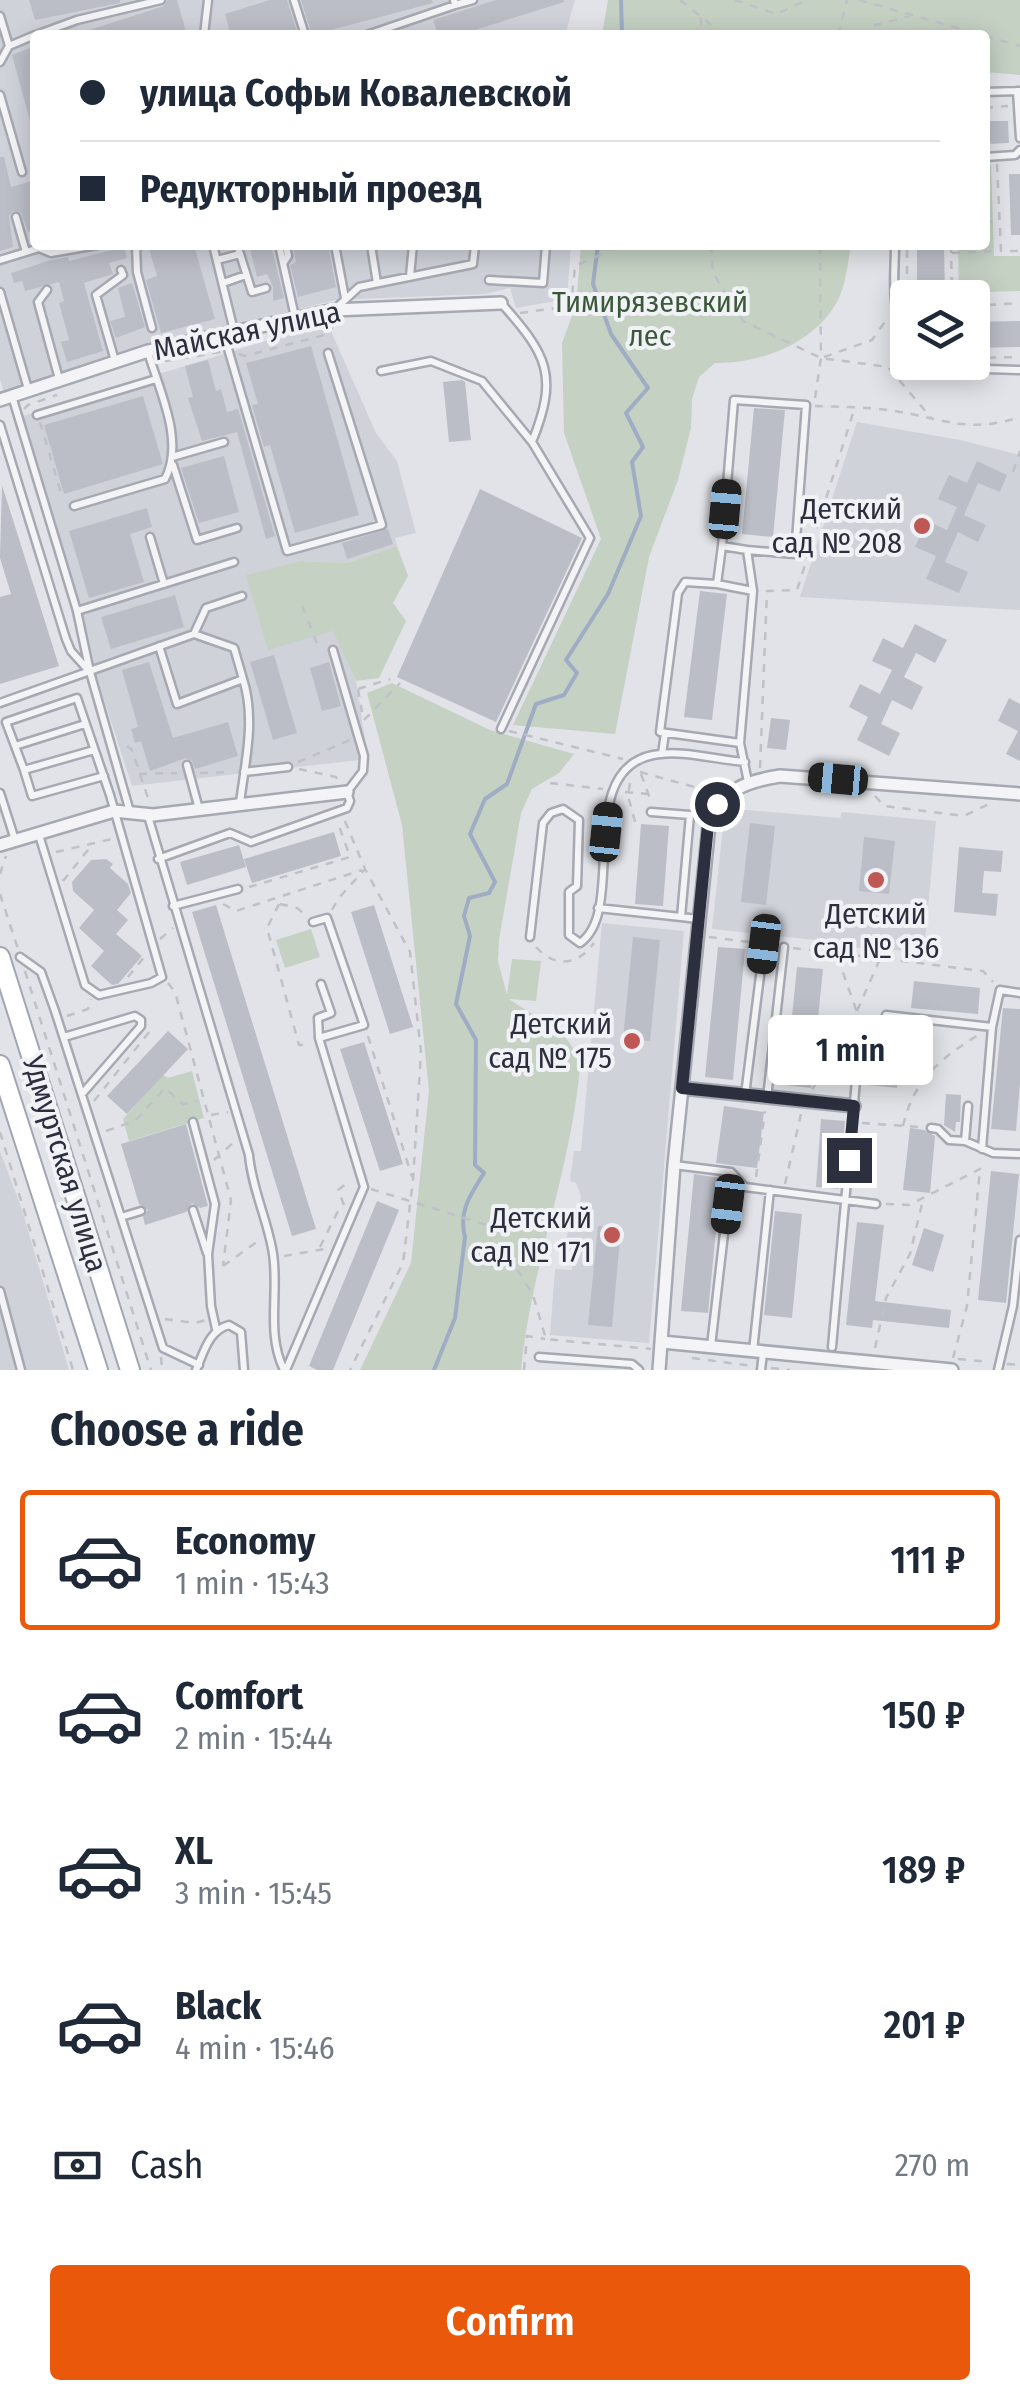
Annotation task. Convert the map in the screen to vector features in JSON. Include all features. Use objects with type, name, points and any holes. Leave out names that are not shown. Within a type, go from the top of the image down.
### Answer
[{"type":"main road","name":"Удмуртская улица","points":[[0,957],[130,1370]]},
{"type":"main road","name":"Удмуртская улица","points":[[0,1065],[98,1370]]},
{"type":"street","name":"Майская улица","points":[[3,399],[115,362],[149,357],[341,306],[501,303]]},
{"type":"street","points":[[659,1370],[674,1165],[708,825],[720,802],[748,782],[780,776],[1020,794]]},
{"type":"street","points":[[9,843],[114,811],[150,815],[346,792]]},
{"type":"street","points":[[682,1088],[854,1106]]},
{"type":"street","points":[[662,1342],[856,1366],[908,1368],[953,1364]]},
{"type":"lane","points":[[49,30],[160,0]]},
{"type":"lane","points":[[205,30],[208,0]]},
{"type":"lane","points":[[294,0],[303,30]]},
{"type":"lane","points":[[381,30],[473,0]]},
{"type":"lane","points":[[0,16],[4,50],[0,62]]},
{"type":"lane","points":[[4,50],[30,37]]},
{"type":"lane","points":[[990,92],[1018,91],[1020,138]]},
{"type":"lane","points":[[0,95],[22,172]]},
{"type":"lane","points":[[990,157],[1016,156],[1020,150]]},
{"type":"lane","points":[[16,217],[26,252]]},
{"type":"lane","points":[[0,260],[32,250]]},
{"type":"lane","points":[[136,250],[137,272],[152,328]]},
{"type":"lane","points":[[214,250],[223,283],[229,351],[287,551],[382,525],[328,353]]},
{"type":"lane","points":[[239,250],[252,292],[266,288]]},
{"type":"lane","points":[[283,250],[296,318]]},
{"type":"lane","points":[[335,250],[341,306]]},
{"type":"lane","points":[[371,250],[377,283]]},
{"type":"lane","points":[[410,276],[413,250]]},
{"type":"lane","points":[[341,306],[359,288],[473,264],[474,250]]},
{"type":"lane","points":[[489,280],[542,284],[545,250]]},
{"type":"lane","points":[[895,250],[896,280]]},
{"type":"lane","points":[[217,260],[240,254]]},
{"type":"lane","points":[[115,362],[96,295],[123,276],[121,270]]},
{"type":"lane","points":[[223,283],[246,276]]},
{"type":"lane","points":[[47,290],[38,302],[60,380]]},
{"type":"lane","points":[[0,292],[28,390]]},
{"type":"lane","points":[[501,303],[535,342],[545,366],[546,407],[532,442]]},
{"type":"lane","points":[[149,357],[172,436],[172,460],[197,540],[237,528]]},
{"type":"lane","points":[[381,371],[431,361],[482,381],[532,442],[590,538],[501,729]]},
{"type":"lane","points":[[990,369],[1020,370]]},
{"type":"lane","points":[[37,415],[156,380]]},
{"type":"lane","points":[[3,399],[77,611],[130,813]]},
{"type":"lane","points":[[717,584],[734,400],[806,405],[795,554],[722,546]]},
{"type":"lane","points":[[0,425],[66,639],[71,651],[90,672]]},
{"type":"lane","points":[[74,506],[164,478],[172,460],[224,442]]},
{"type":"lane","points":[[573,532],[579,520]]},
{"type":"lane","points":[[150,536],[164,584]]},
{"type":"lane","points":[[747,550],[753,592],[740,743],[748,782]]},
{"type":"lane","points":[[77,611],[234,562]]},
{"type":"lane","points":[[740,743],[660,732],[678,592],[685,582],[753,592]]},
{"type":"lane","points":[[194,634],[206,608],[242,596]]},
{"type":"lane","points":[[0,703],[194,634],[234,648],[244,679],[250,748],[240,804]]},
{"type":"lane","points":[[160,646],[177,704],[244,679]]},
{"type":"lane","points":[[158,859],[230,834],[252,842],[347,808],[350,801],[346,792],[363,771],[364,756],[333,650]]},
{"type":"lane","points":[[39,834],[85,985],[99,995],[151,983],[162,976],[104,776],[76,698],[6,722],[32,796],[104,776]]},
{"type":"lane","points":[[15,746],[86,724]]},
{"type":"lane","points":[[662,754],[665,733]]},
{"type":"lane","points":[[24,770],[94,750]]},
{"type":"lane","points":[[530,937],[543,824],[556,810],[576,816],[581,828],[577,886],[569,892],[568,929],[574,940],[580,942],[588,937],[598,908],[611,792],[633,762],[662,754],[745,762]]},
{"type":"lane","points":[[244,772],[288,767]]},
{"type":"lane","points":[[188,769],[199,810]]},
{"type":"lane","points":[[0,793],[9,843]]},
{"type":"lane","points":[[653,812],[690,816],[681,917]]},
{"type":"lane","points":[[150,815],[158,859],[249,1155],[251,1183],[273,1254],[274,1352],[285,1370]]},
{"type":"lane","points":[[172,906],[238,889]]},
{"type":"lane","points":[[598,908],[699,919]]},
{"type":"lane","points":[[313,922],[328,918],[364,1025],[320,1042]]},
{"type":"lane","points":[[745,1095],[764,944]]},
{"type":"lane","points":[[766,1098],[784,947]]},
{"type":"lane","points":[[20,956],[41,972],[163,1348],[198,1368],[216,1329],[208,1254],[193,1210]]},
{"type":"lane","points":[[285,1370],[364,1188],[320,1042],[318,1018],[331,1012],[321,984]]},
{"type":"lane","points":[[982,1149],[992,1026],[1000,990],[1020,993]]},
{"type":"lane","points":[[886,1015],[992,1026]]},
{"type":"lane","points":[[64,1037],[135,1016],[141,1020],[82,1094]]},
{"type":"lane","points":[[832,1347],[862,1026]]},
{"type":"lane","points":[[965,1141],[968,1106]]},
{"type":"lane","points":[[193,1122],[215,1204],[208,1254]]},
{"type":"lane","points":[[931,1128],[938,1129],[949,1140],[965,1141],[993,1153],[1020,1154]]},
{"type":"lane","points":[[674,1165],[731,1172],[744,1188],[876,1204]]},
{"type":"lane","points":[[711,1346],[731,1172]]},
{"type":"lane","points":[[761,1370],[758,1352],[770,1190]]},
{"type":"lane","points":[[121,1217],[141,1211]]},
{"type":"lane","points":[[998,1370],[1016,1306],[1020,1240]]},
{"type":"lane","points":[[0,1291],[21,1370]]},
{"type":"lane","points":[[216,1329],[229,1325],[241,1332],[244,1370]]},
{"type":"lane","points":[[539,1356],[632,1364],[641,1370]]},
{"type":"path","points":[[680,0],[718,30]]},
{"type":"path","points":[[735,0],[776,14],[807,0]]},
{"type":"path","points":[[839,30],[847,0]]},
{"type":"path","points":[[859,0],[963,30]]},
{"type":"path","points":[[867,30],[912,15]]},
{"type":"path","points":[[701,16],[702,30]]},
{"type":"path","points":[[990,38],[1020,46]]},
{"type":"path","points":[[997,163],[1001,252]]},
{"type":"path","points":[[990,223],[1000,218]]},
{"type":"path","points":[[511,314],[571,306],[575,266],[607,250]]},
{"type":"path","points":[[711,250],[712,273],[743,321],[821,358],[888,367],[933,420]]},
{"type":"path","points":[[806,405],[816,397],[821,358],[820,250]]},
{"type":"path","points":[[907,250],[908,280]]},
{"type":"path","points":[[952,280],[951,253],[1020,251]]},
{"type":"path","points":[[990,305],[1020,303]]},
{"type":"path","points":[[149,357],[229,351],[245,356],[328,334],[341,306]]},
{"type":"path","points":[[821,358],[872,340],[890,316]]},
{"type":"path","points":[[990,358],[1020,357]]},
{"type":"path","points":[[24,420],[23,410],[28,405],[59,394]]},
{"type":"path","points":[[806,405],[896,411],[952,425],[992,426],[1020,417]]},
{"type":"path","points":[[760,770],[767,591],[797,590],[855,408]]},
{"type":"path","points":[[37,415],[61,492]]},
{"type":"path","points":[[1012,472],[1020,452]]},
{"type":"path","points":[[302,606],[318,646],[333,650]]},
{"type":"path","points":[[358,689],[390,678]]},
{"type":"path","points":[[364,721],[400,683]]},
{"type":"path","points":[[501,729],[633,762],[641,772],[653,812]]},
{"type":"path","points":[[288,767],[359,736]]},
{"type":"path","points":[[128,746],[150,815]]},
{"type":"path","points":[[633,762],[629,792],[636,825]]},
{"type":"path","points":[[288,767],[336,777],[346,792]]},
{"type":"path","points":[[139,774],[188,769],[244,772]]},
{"type":"path","points":[[641,772],[709,791],[720,802]]},
{"type":"path","points":[[550,783],[649,794]]},
{"type":"path","points":[[874,796],[884,806],[964,816],[996,800]]},
{"type":"path","points":[[337,811],[410,952],[421,1052],[413,1180],[402,1262],[350,1370]]},
{"type":"path","points":[[238,889],[350,857],[337,811]]},
{"type":"path","points":[[45,854],[122,837]]},
{"type":"path","points":[[0,874],[9,843]]},
{"type":"path","points":[[63,881],[93,844]]},
{"type":"path","points":[[236,911],[365,869]]},
{"type":"path","points":[[328,918],[338,898],[365,869]]},
{"type":"path","points":[[0,894],[151,1370]]},
{"type":"path","points":[[274,901],[297,908],[313,922]]},
{"type":"path","points":[[280,904],[267,928],[298,1045],[320,1042]]},
{"type":"path","points":[[698,936],[764,944]]},
{"type":"path","points":[[542,954],[564,964],[582,957],[593,945]]},
{"type":"path","points":[[784,947],[983,971],[1000,990]]},
{"type":"path","points":[[836,952],[862,1026]]},
{"type":"path","points":[[857,1012],[881,958]]},
{"type":"path","points":[[162,976],[175,992],[231,1200],[222,1266],[268,1235]]},
{"type":"path","points":[[69,1015],[88,1009]]},
{"type":"path","points":[[364,1025],[413,1180]]},
{"type":"path","points":[[903,1126],[909,1101],[921,1081],[946,1056],[992,1026]]},
{"type":"path","points":[[87,1110],[150,1032]]},
{"type":"path","points":[[95,1135],[135,1121],[165,1088],[183,1104],[197,1101]]},
{"type":"path","points":[[754,1188],[766,1098]]},
{"type":"path","points":[[208,1115],[234,1110]]},
{"type":"path","points":[[852,1122],[931,1128]]},
{"type":"path","points":[[0,1132],[73,1370]]},
{"type":"path","points":[[205,1164],[220,1157],[242,1134]]},
{"type":"path","points":[[876,1204],[910,1205],[980,1170],[993,1153]]},
{"type":"path","points":[[953,1364],[967,1306],[980,1170]]},
{"type":"path","points":[[354,1210],[342,1203],[338,1190],[360,1175]]},
{"type":"path","points":[[364,1188],[490,1226],[533,1295]]},
{"type":"path","points":[[874,1351],[886,1298],[910,1254],[924,1198]]},
{"type":"path","points":[[319,1248],[342,1203]]},
{"type":"path","points":[[273,1254],[282,1256],[327,1246],[336,1252]]},
{"type":"path","points":[[153,1318],[195,1323],[214,1316]]},
{"type":"path","points":[[524,1370],[527,1336],[546,1339]]},
{"type":"shaded area","points":[[0,0],[575,0],[566,30],[30,30],[30,250],[571,250],[567,299],[516,308],[510,288],[485,294],[336,300],[146,346],[4,393],[0,379]]},
{"type":"shaded area","points":[[327,322],[376,433],[397,461],[416,533],[395,538],[397,546],[347,563],[300,561],[247,575],[333,630],[356,681],[368,759],[132,786],[13,419]]},
{"type":"shaded area","name":"Детский сад № 208","points":[[857,422],[1020,455],[1020,610],[800,597]]},
{"type":"shaded area","points":[[725,808],[840,818],[842,812],[936,821],[924,952],[815,945],[815,940],[712,929]]},
{"type":"shaded area","points":[[602,923],[684,931],[649,1343],[550,1335],[555,1269],[572,1270],[572,1259],[564,1258],[571,1211],[578,1212],[581,1196],[576,1183],[570,1181],[574,1151],[581,1151]]},
{"type":"shaded area","points":[[0,1151],[22,1210],[69,1370],[0,1370]]},
{"type":"green space","points":[[608,0],[1020,0],[1020,75],[990,72],[990,30],[603,30]]},
{"type":"green space","points":[[990,165],[994,256],[1020,256],[1020,291],[990,292],[990,280],[959,280],[958,250],[990,250]]},
{"type":"green space","name":"Тимирязевский лес","points":[[581,250],[850,250],[841,294],[816,328],[768,355],[715,363],[699,377],[678,480],[649,557],[615,734],[513,725],[601,539],[564,433],[562,343],[576,305]]},
{"type":"green space","points":[[397,546],[408,576],[393,603],[406,621],[379,678],[356,681],[333,631],[268,650],[246,575],[300,561],[347,563]]},
{"type":"green space","points":[[392,683],[490,730],[574,754],[559,773],[532,789],[521,813],[499,940],[498,961],[507,995],[512,959],[541,961],[536,1001],[509,999],[561,1034],[576,1053],[580,1067],[521,1370],[360,1370],[411,1263],[429,1091],[402,825],[367,693]]},
{"type":"green space","points":[[311,929],[320,957],[285,968],[276,940]]},
{"type":"green space","points":[[192,1071],[204,1118],[129,1141],[123,1119],[163,1075],[168,1078]]},
{"type":"building","points":[[29,0],[120,0],[120,3],[35,20]]},
{"type":"building","points":[[168,0],[177,0],[186,30],[89,30],[164,6]]},
{"type":"building","points":[[270,0],[287,0],[296,30],[230,30],[225,14]]},
{"type":"building","points":[[301,0],[433,3],[331,30],[310,30]]},
{"type":"building","points":[[496,0],[564,0],[475,30],[436,30],[433,20]]},
{"type":"building","points":[[30,48],[30,121],[12,55]]},
{"type":"building","points":[[990,121],[1008,121],[1009,143],[990,144]]},
{"type":"building","points":[[0,157],[4,157],[11,187],[30,181],[30,231],[21,213],[13,211],[9,216],[13,247],[0,251]]},
{"type":"building","points":[[1009,174],[1020,174],[1020,235],[1011,235]]},
{"type":"building","points":[[112,250],[125,250],[127,258],[109,263],[113,274],[84,283],[103,351],[67,362],[61,342],[69,340],[59,303],[64,301],[59,282],[25,291],[22,281],[14,283],[11,273],[51,260],[68,257],[69,261]]},
{"type":"building","points":[[149,250],[195,250],[215,319],[161,333],[146,280],[157,276]]},
{"type":"building","points":[[250,250],[272,250],[284,298],[273,301],[273,287],[267,274],[257,277]]},
{"type":"building","points":[[294,250],[329,250],[336,287],[298,297],[290,265],[296,262]]},
{"type":"building","points":[[917,250],[944,250],[945,280],[917,280]]},
{"type":"building","points":[[132,283],[145,327],[116,338],[110,321],[125,317],[118,288]]},
{"type":"building","points":[[1020,321],[1020,347],[990,348],[990,322]]},
{"type":"building","points":[[311,346],[359,515],[295,533],[270,445],[264,447],[252,405],[258,404],[246,363]]},
{"type":"building","points":[[208,360],[216,391],[221,389],[227,412],[238,409],[275,536],[266,539],[237,432],[202,441],[188,398],[193,397],[185,366]]},
{"type":"building","points":[[462,380],[471,440],[449,442],[443,382]]},
{"type":"building","points":[[143,396],[163,464],[64,494],[44,425]]},
{"type":"building","points":[[754,408],[785,410],[773,537],[742,534]]},
{"type":"building","points":[[224,456],[239,512],[199,523],[181,468]]},
{"type":"building","points":[[977,461],[1007,475],[1000,492],[978,483],[964,515],[986,525],[978,542],[958,532],[945,562],[968,572],[959,593],[926,579],[936,556],[915,547],[927,521],[947,530],[957,507],[938,499],[949,475],[967,483]]},
{"type":"building","points":[[2,485],[59,666],[0,684],[0,597],[11,594],[0,558]]},
{"type":"building","points":[[480,489],[582,538],[496,722],[397,677]]},
{"type":"building","points":[[147,508],[152,527],[130,534],[144,582],[89,598],[69,531]]},
{"type":"building","points":[[388,529],[393,544],[347,559],[342,543]]},
{"type":"building","points":[[700,591],[727,594],[712,720],[684,717]]},
{"type":"building","points":[[175,595],[184,627],[111,649],[101,617]]},
{"type":"building","points":[[915,624],[947,640],[935,663],[916,653],[904,677],[923,687],[912,710],[892,700],[881,724],[900,733],[889,756],[857,740],[868,717],[849,707],[860,684],[880,694],[892,670],[872,661],[883,638],[903,648]]},
{"type":"building","points":[[274,655],[297,733],[273,740],[250,662]]},
{"type":"building","points":[[149,662],[173,738],[228,722],[238,756],[195,769],[186,758],[150,771],[141,741],[135,743],[131,729],[138,727],[122,670]]},
{"type":"building","points":[[329,662],[341,706],[322,711],[310,668]]},
{"type":"building","points":[[1009,698],[1020,704],[1020,761],[1006,754],[1018,731],[998,721]]},
{"type":"building","points":[[771,718],[790,720],[786,750],[767,748]]},
{"type":"building","points":[[750,823],[775,826],[766,905],[741,902]]},
{"type":"building","points":[[641,824],[669,826],[663,906],[635,904]]},
{"type":"building","points":[[334,832],[341,856],[252,883],[244,859]]},
{"type":"building","points":[[864,837],[895,841],[889,894],[859,891]]},
{"type":"building","points":[[239,845],[246,867],[187,885],[180,862]]},
{"type":"building","points":[[959,847],[1003,851],[1001,872],[984,871],[982,893],[998,894],[996,916],[954,912]]},
{"type":"building","points":[[106,859],[131,893],[117,910],[128,920],[116,934],[142,956],[118,984],[112,985],[91,966],[104,951],[79,928],[94,910],[73,891],[72,882],[91,860]]},
{"type":"building","points":[[216,905],[316,1229],[292,1236],[192,912]]},
{"type":"building","points":[[374,905],[413,1027],[390,1034],[351,912]]},
{"type":"building","points":[[633,937],[660,940],[650,1041],[623,1039]]},
{"type":"building","points":[[718,947],[745,949],[733,1080],[705,1077]]},
{"type":"building","points":[[797,967],[823,969],[811,1088],[785,1085]]},
{"type":"building","points":[[914,981],[980,988],[978,1014],[911,1008]]},
{"type":"building","points":[[1003,1008],[1020,1009],[1016,1131],[991,1129]]},
{"type":"building","points":[[874,1017],[903,1024],[897,1088],[868,1085]]},
{"type":"building","points":[[168,1031],[188,1049],[127,1114],[107,1096]]},
{"type":"building","points":[[364,1042],[403,1164],[380,1171],[340,1049]]},
{"type":"building","points":[[946,1094],[961,1095],[960,1122],[956,1122],[955,1132],[944,1125]]},
{"type":"building","points":[[724,1106],[764,1112],[757,1168],[716,1163]]},
{"type":"building","points":[[821,1119],[845,1121],[839,1189],[816,1187]]},
{"type":"building","points":[[186,1124],[208,1206],[200,1208],[192,1203],[186,1212],[145,1225],[143,1217],[148,1210],[139,1204],[121,1144]]},
{"type":"building","points":[[910,1128],[935,1136],[930,1193],[903,1190]]},
{"type":"building","points":[[991,1171],[1019,1174],[1006,1303],[978,1300]]},
{"type":"building","points":[[694,1174],[721,1178],[708,1313],[681,1311]]},
{"type":"building","points":[[377,1201],[399,1210],[333,1370],[317,1370],[309,1366]]},
{"type":"building","points":[[775,1211],[802,1214],[792,1318],[764,1315]]},
{"type":"building","points":[[857,1222],[884,1225],[875,1301],[951,1310],[949,1328],[873,1320],[872,1328],[846,1325]]},
{"type":"building","points":[[598,1226],[621,1228],[612,1327],[588,1325]]},
{"type":"building","points":[[924,1228],[944,1235],[933,1272],[912,1265]]},
{"type":"waterway","points":[[621,0],[622,30]]},
{"type":"waterway","points":[[434,1370],[455,1318],[465,1211],[484,1173],[475,1165],[476,1040],[456,1004],[470,936],[464,916],[469,898],[489,893],[495,882],[470,834],[485,799],[507,784],[536,704],[564,695],[577,673],[566,660],[608,594],[641,516],[632,462],[643,447],[626,413],[648,388],[611,334],[593,284],[597,250]]},
{"type":"place","name":"Детский сад № 208","points":[[922,526]]},
{"type":"place","name":"Детский сад № 136","points":[[876,880]]},
{"type":"place","name":"Детский сад № 175","points":[[632,1041]]},
{"type":"place","name":"Детский сад № 171","points":[[612,1235]]},
{"type":"route","points":[[717,804],[708,825],[682,1088],[854,1106],[849,1160]]}]
